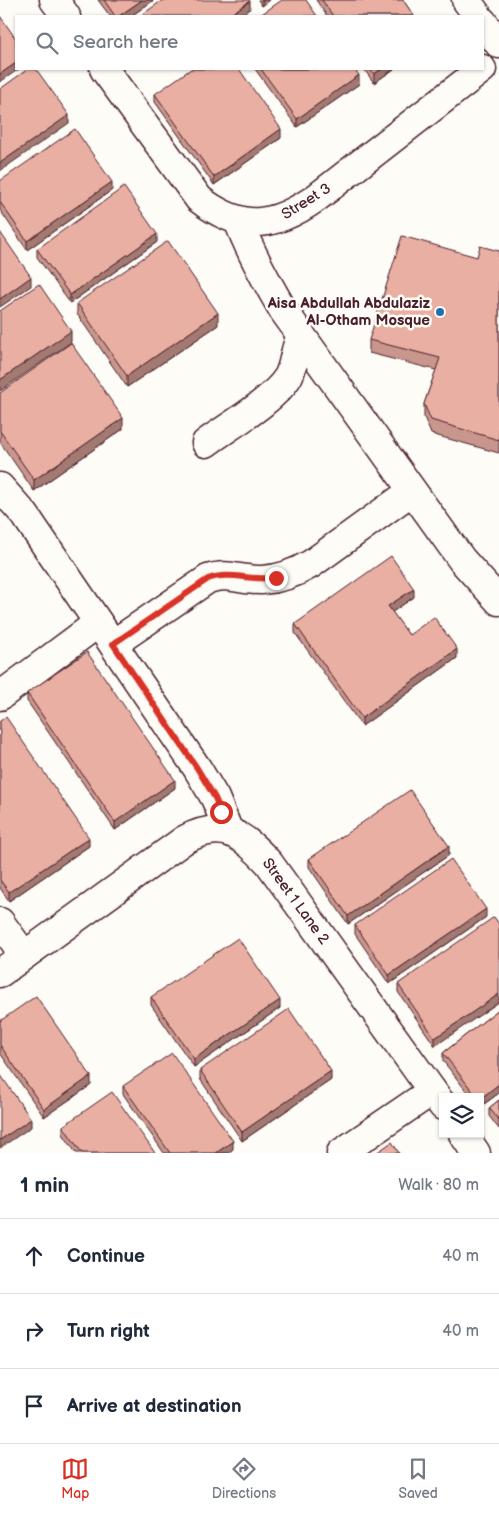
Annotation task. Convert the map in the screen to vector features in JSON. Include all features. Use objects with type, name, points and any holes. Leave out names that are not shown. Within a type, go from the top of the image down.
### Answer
[{"type":"street","points":[[54,0],[65,15]]},
{"type":"street","points":[[466,0],[477,15]]},
{"type":"street","points":[[484,23],[499,44]]},
{"type":"street","name":"Street 3","points":[[484,68],[499,56]]},
{"type":"street","name":"Street 3","points":[[105,70],[199,198],[214,210],[230,218],[264,223],[278,219],[305,206],[482,70]]},
{"type":"street","points":[[238,220],[248,246],[266,281],[301,336],[462,560],[499,600]]},
{"type":"street","points":[[206,443],[281,387],[289,375],[296,345],[301,336]]},
{"type":"street","points":[[0,487],[25,515],[197,768],[215,798],[228,832]]},
{"type":"street","points":[[0,696],[106,634],[208,579],[218,575],[262,580],[294,573],[311,564],[412,490]]},
{"type":"street","name":"Street 1 Lane 2","points":[[0,973],[184,840],[206,830],[217,829],[228,832],[242,837],[269,863],[437,1099]]},
{"type":"street","points":[[0,922],[24,955]]},
{"type":"street","points":[[341,1153],[437,1099]]},
{"type":"street","points":[[466,1138],[476,1153]]},
{"type":"building","points":[[104,0],[142,0],[120,15],[114,15]]},
{"type":"building","points":[[163,0],[250,1],[229,15],[141,15]]},
{"type":"building","points":[[282,0],[306,0],[316,15],[260,15]]},
{"type":"building","points":[[322,0],[403,0],[413,15],[332,15]]},
{"type":"building","points":[[0,16],[15,38],[15,64],[0,74]]},
{"type":"building","points":[[27,70],[37,70],[69,115],[0,163],[0,89]]},
{"type":"building","points":[[190,70],[240,70],[281,129],[214,177],[155,94]]},
{"type":"building","points":[[262,70],[355,70],[359,75],[297,119]]},
{"type":"building","points":[[371,70],[380,70],[374,74]]},
{"type":"building","points":[[75,129],[112,182],[27,241],[0,202],[0,181]]},
{"type":"building","points":[[124,187],[157,234],[70,295],[37,249]]},
{"type":"building","points":[[0,232],[31,277],[0,299]]},
{"type":"building","name":"Aisa Abdullah Abdulaziz Al-Otham Mosque","points":[[402,236],[477,257],[480,246],[499,251],[499,440],[431,420],[424,404],[440,358],[369,340]]},
{"type":"building","points":[[168,241],[218,313],[127,376],[77,303]]},
{"type":"building","points":[[39,284],[71,331],[0,380],[0,311]]},
{"type":"building","points":[[71,343],[123,418],[34,480],[0,431],[0,393]]},
{"type":"building","points":[[391,556],[414,589],[388,606],[409,635],[434,617],[457,649],[362,718],[295,624]]},
{"type":"building","points":[[87,652],[175,780],[115,822],[27,693]]},
{"type":"building","points":[[6,717],[89,838],[9,892],[0,880],[0,721]]},
{"type":"building","points":[[410,790],[449,846],[348,916],[309,859]]},
{"type":"building","points":[[451,859],[486,909],[389,975],[355,925]]},
{"type":"building","points":[[494,917],[499,924],[499,994],[435,1038],[398,984]]},
{"type":"building","points":[[238,938],[280,1000],[194,1059],[151,997]]},
{"type":"building","points":[[36,996],[91,1076],[44,1109],[0,1045],[0,1021]]},
{"type":"building","points":[[289,1009],[331,1071],[242,1132],[200,1070]]},
{"type":"building","points":[[499,1009],[499,1084],[484,1096],[484,1093],[474,1093],[443,1053]]},
{"type":"building","points":[[172,1053],[233,1141],[216,1153],[170,1153],[123,1086]]},
{"type":"building","points":[[0,1074],[31,1119],[0,1140]]},
{"type":"building","points":[[112,1092],[155,1153],[82,1153],[63,1126]]},
{"type":"building","points":[[499,1100],[499,1120],[489,1108]]},
{"type":"building","points":[[392,1142],[399,1153],[376,1153]]},
{"type":"place","name":"Aisa Abdullah Abdulaziz Al-Otham Mosque","points":[[440,312]]},
{"type":"route","points":[[221,812],[197,768],[113,644],[208,579],[218,575],[262,580],[276,578]]}]
